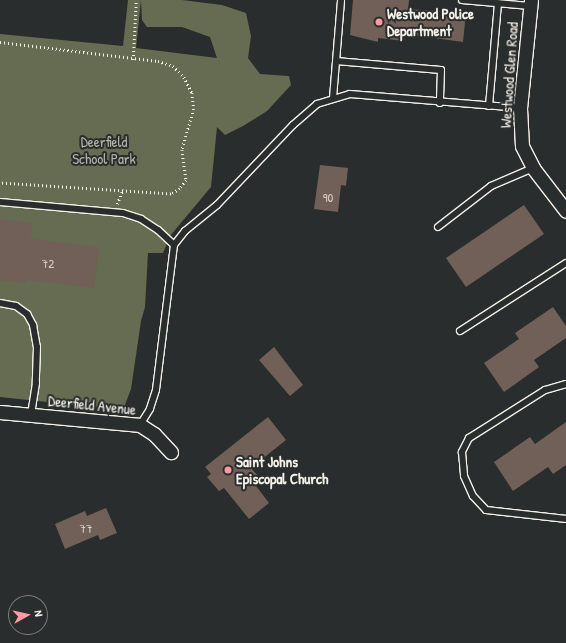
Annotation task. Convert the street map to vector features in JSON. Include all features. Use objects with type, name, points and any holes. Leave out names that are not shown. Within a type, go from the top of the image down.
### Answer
[{"type":"street","name":"Westwood Glen Road","points":[[531,3],[520,108],[522,146],[533,168],[566,211]]},
{"type":"street","name":"Deerfield Avenue","points":[[0,412],[140,425],[154,434],[171,452]]},
{"type":"lane","points":[[333,98],[341,0]]},
{"type":"lane","points":[[462,0],[498,3],[531,3]]},
{"type":"lane","points":[[489,106],[498,3]]},
{"type":"lane","points":[[336,61],[441,70],[440,103]]},
{"type":"lane","points":[[140,425],[150,409],[156,390],[174,245],[185,231],[217,205],[293,125],[317,104],[350,94],[440,103],[520,108]]},
{"type":"lane","points":[[438,227],[491,186],[533,168]]},
{"type":"lane","points":[[0,202],[114,212],[141,218],[158,230],[174,245]]},
{"type":"lane","points":[[460,331],[566,263]]},
{"type":"lane","points":[[0,303],[21,310],[33,326],[37,347],[36,383],[31,415]]},
{"type":"lane","points":[[566,384],[545,390],[469,438],[462,452],[464,476],[473,496],[486,510],[566,519]]},
{"type":"path","points":[[133,60],[136,0]]},
{"type":"path","points":[[0,42],[133,60],[158,61],[173,66],[184,77],[192,93],[194,109],[182,150],[186,180],[180,189],[171,194],[158,194],[123,189],[49,188],[0,183]]},
{"type":"path","points":[[114,212],[123,189]]},
{"type":"green space","name":"Deerfield School Park","points":[[128,0],[141,0],[182,0],[222,5],[246,13],[251,36],[248,58],[260,74],[289,76],[291,85],[267,111],[243,126],[225,135],[217,127],[211,187],[170,236],[163,253],[148,253],[145,307],[141,321],[131,389],[123,410],[0,397],[0,34],[123,46]],"holes":[[[141,0],[142,20],[147,27],[182,27],[210,37],[217,58],[136,48]]]},
{"type":"building","points":[[353,0],[409,0],[408,9],[466,13],[463,42],[405,34],[404,41],[378,38],[378,42],[350,35]]},
{"type":"building","points":[[320,165],[348,168],[346,186],[341,185],[338,212],[314,209]]},
{"type":"building","points":[[524,205],[544,234],[466,287],[446,258]]},
{"type":"building","points":[[0,219],[32,223],[31,239],[99,247],[94,288],[27,280],[26,283],[0,280]]},
{"type":"building","points":[[553,307],[566,326],[566,338],[534,360],[539,367],[504,392],[484,363],[519,339],[515,333]]},
{"type":"building","points":[[274,347],[303,385],[290,396],[259,360]]},
{"type":"building","name":"Saint Johns Episcopal Church","points":[[268,417],[286,440],[251,468],[259,477],[253,482],[269,503],[249,519],[224,488],[219,491],[207,477],[211,474],[205,467]]},
{"type":"building","points":[[566,422],[566,465],[553,474],[548,467],[513,491],[494,462],[530,437],[535,444]]},
{"type":"building","points":[[106,508],[117,533],[100,540],[98,535],[65,549],[55,524],[85,511],[87,516]]},
{"type":"place","name":"Westwood Police Department","points":[[379,22]]},
{"type":"place","name":"Saint Johns Episcopal Church","points":[[228,470]]}]
